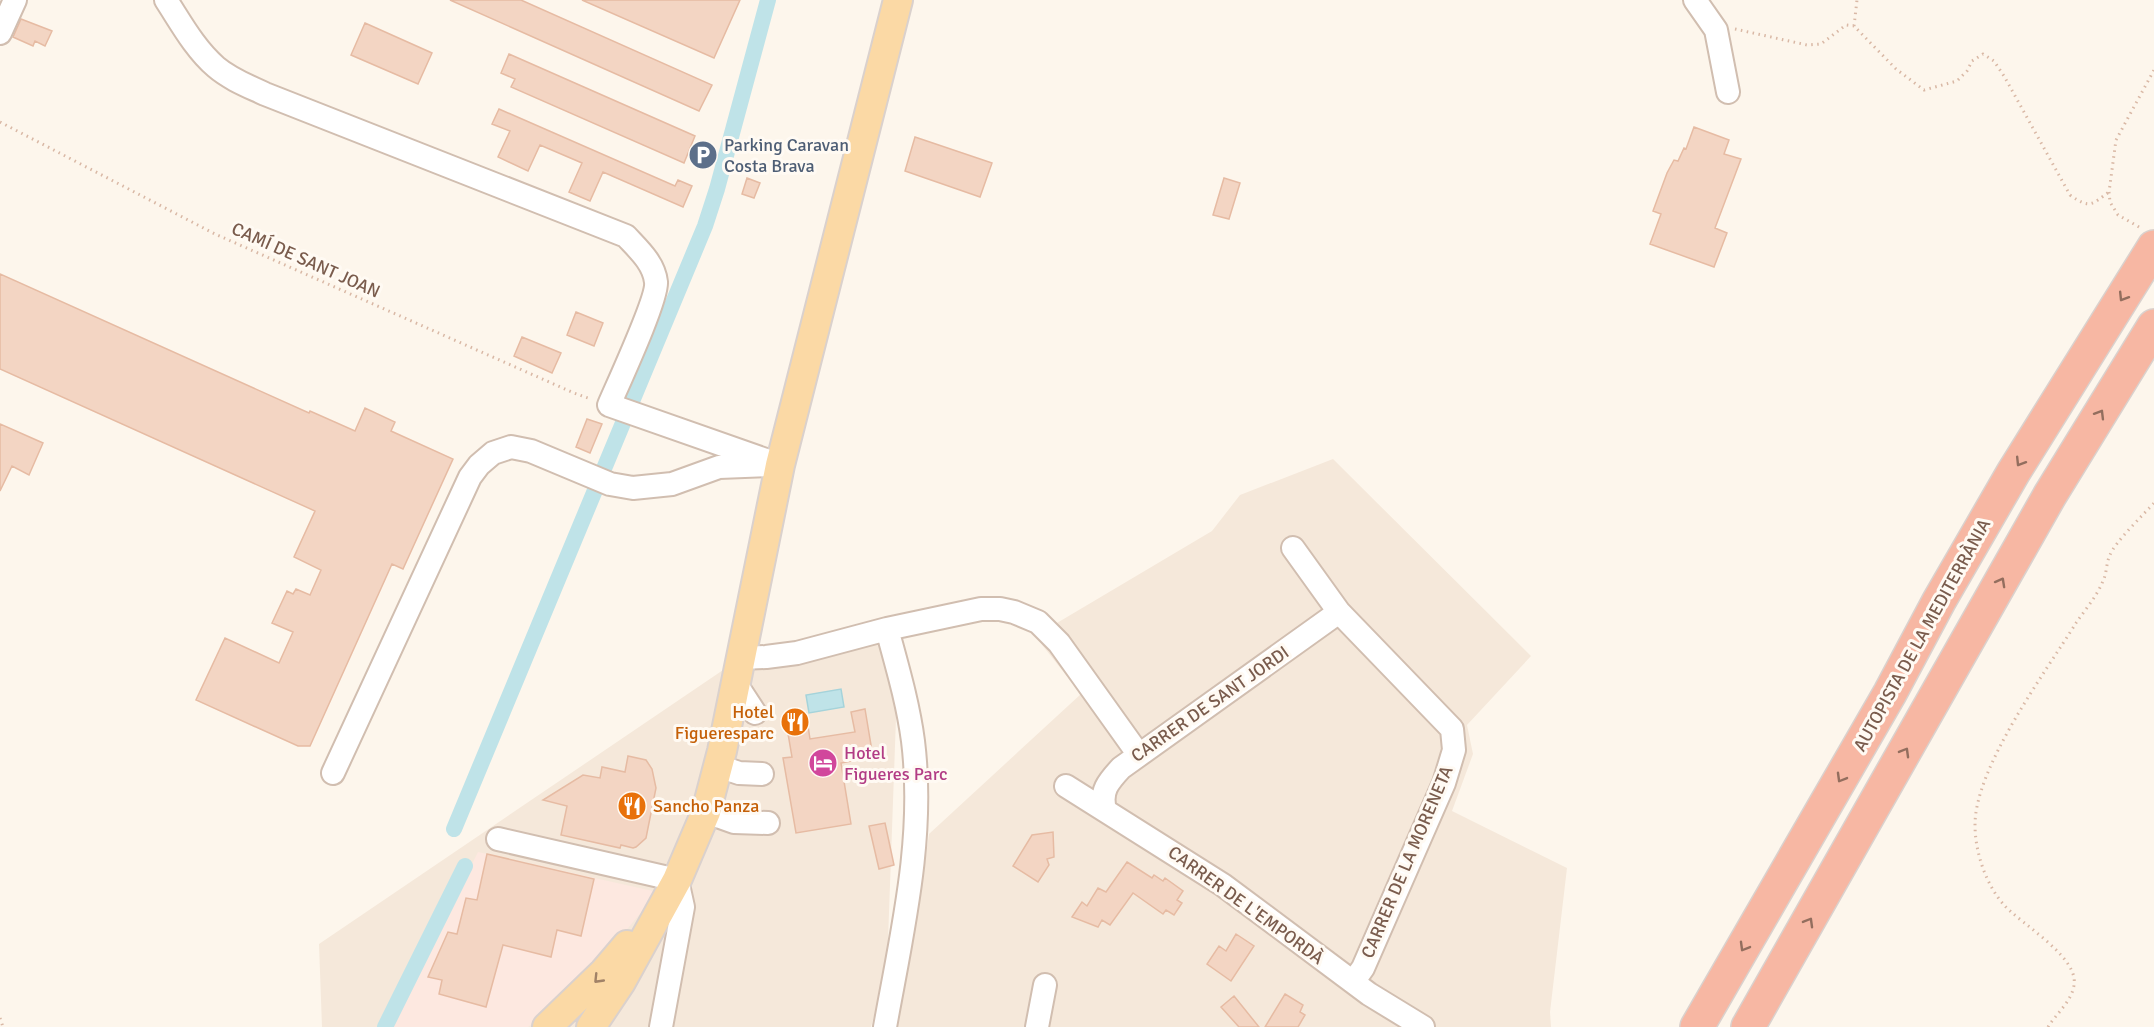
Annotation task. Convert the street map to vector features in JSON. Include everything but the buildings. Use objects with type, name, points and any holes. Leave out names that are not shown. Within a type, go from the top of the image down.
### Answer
[{"type":"highway","name":"AUTOPISTA DE LA MEDITERRÀNIA","points":[[1697,1027],[1884,703],[2146,237]]},
{"type":"highway","points":[[1748,1027],[2044,505],[2154,326]]},
{"type":"main road","points":[[591,1027],[621,982],[671,892],[706,812],[739,671],[780,465],[898,0]]},
{"type":"main road","points":[[547,1027],[604,972],[671,892]]},
{"type":"street","points":[[0,33],[15,0]]},
{"type":"street","points":[[166,0],[206,57],[236,81],[626,236],[646,257],[657,283],[650,308],[609,405],[780,465]]},
{"type":"street","points":[[1695,0],[1716,30],[1728,92]]},
{"type":"street","points":[[333,773],[470,477],[479,465],[493,453],[512,447],[531,451],[610,484],[633,488],[672,484],[719,467],[780,465]]},
{"type":"street","name":"CARRER DE LA MORENETA","points":[[1293,548],[1339,612],[1452,729],[1454,750],[1444,783],[1363,968],[1353,982]]},
{"type":"street","points":[[755,713],[739,671],[766,657],[797,654],[887,629],[981,609],[1000,609],[1027,616],[1038,622],[1059,643],[1140,755]]},
{"type":"street","name":"CARRER DE SANT JORDI","points":[[1105,810],[1103,792],[1109,780],[1121,768],[1339,612]]},
{"type":"street","points":[[885,1027],[910,887],[917,812],[913,740],[898,668],[887,629]]},
{"type":"street","points":[[718,766],[739,773],[762,774]]},
{"type":"street","name":"CARRER DE L'EMPORDÀ","points":[[1066,786],[1223,885],[1353,982],[1423,1027]]},
{"type":"street","points":[[706,812],[734,822],[768,823]]},
{"type":"street","points":[[498,839],[671,892],[683,908],[661,1027]]},
{"type":"street","points":[[1037,1027],[1045,985]]},
{"type":"path","points":[[1854,26],[1857,0]]},
{"type":"path","points":[[1716,30],[1734,29],[1807,45],[1821,44],[1845,25],[1854,26],[1896,69],[1924,90],[1958,81],[1972,61],[1983,54],[1994,61],[2070,195],[2084,204],[2089,204],[2097,202],[2109,192]]},
{"type":"path","points":[[2146,237],[2118,215],[2110,202],[2109,192],[2116,140],[2154,70]]},
{"type":"path","name":"CAMÍ DE SANT JOAN","points":[[0,122],[216,234],[574,393],[609,405]]},
{"type":"path","points":[[2048,1027],[2064,1006],[2074,986],[2072,971],[2049,944],[2003,905],[1988,879],[1977,845],[1975,825],[1977,807],[1987,772],[2022,709],[2103,582],[2110,554],[2154,502]]},
{"type":"path","points":[[0,1018],[3,1027]]},
{"type":"shaded area","points":[[1333,459],[1531,656],[1467,725],[1473,754],[1452,811],[1567,868],[1550,1012],[1551,1027],[893,1027],[921,892],[929,834],[1081,694],[1035,636],[1212,531],[1240,495]]},
{"type":"shaded area","points":[[899,635],[887,968],[871,1027],[322,1027],[319,944],[729,666]]},
{"type":"shaded area","points":[[478,852],[653,891],[648,904],[566,997],[528,1027],[391,1027]]},
{"type":"water","points":[[841,689],[844,707],[809,713],[806,695]]},
{"type":"waterway","points":[[454,829],[705,226],[768,0]]},
{"type":"waterway","points":[[385,1027],[465,866]]},
{"type":"place","name":"Parking Caravan Costa Brava","points":[[703,155]]},
{"type":"place","name":"Hotel Figueresparc","points":[[795,722]]},
{"type":"place","name":"Hotel Figueres Parc","points":[[823,763]]},
{"type":"place","name":"Sancho Panza","points":[[632,806]]}]
